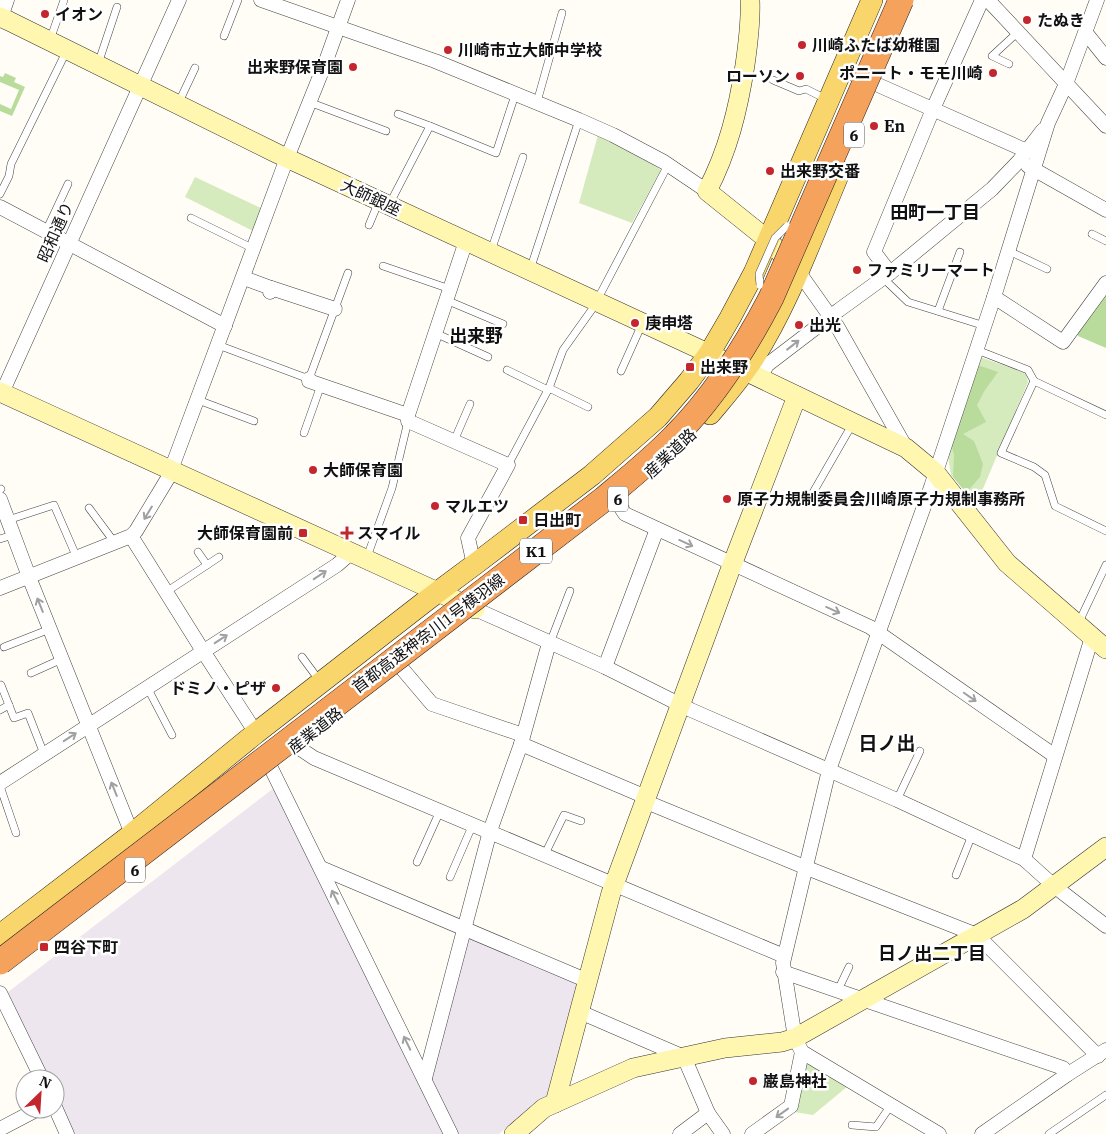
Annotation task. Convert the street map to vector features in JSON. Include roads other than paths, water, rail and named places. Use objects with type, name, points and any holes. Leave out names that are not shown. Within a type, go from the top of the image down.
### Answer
[{"type":"highway","name":"首都高速神奈川1号横羽線","points":[[0,962],[631,477],[675,436],[700,409],[738,358],[766,291],[785,234],[885,0]]},
{"type":"highway","name":"首都高速神奈川1号横羽線","points":[[785,234],[843,131],[901,0]]},
{"type":"highway","points":[[843,131],[912,0]]},
{"type":"highway","name":"首都高速神奈川1号横羽線","points":[[0,944],[617,469],[663,426],[701,382],[766,291]]},
{"type":"main road","name":"産業道路","points":[[0,935],[132,834],[321,682],[592,474],[636,437],[668,406],[709,354],[754,273],[785,234],[829,100],[872,0]]},
{"type":"main road","name":"産業道路","points":[[0,974],[660,465],[752,374],[761,346],[798,271],[912,0]]},
{"type":"street","points":[[0,18],[7,0]]},
{"type":"street","name":"昭和通り","points":[[1,392],[179,0]]},
{"type":"street","points":[[261,0],[435,61],[542,107],[613,134],[668,165],[707,191],[785,234],[798,271],[830,316],[906,448]]},
{"type":"street","points":[[0,588],[131,536],[136,531],[168,478],[348,0]]},
{"type":"street","points":[[707,191],[727,145],[738,108],[749,39],[750,0]]},
{"type":"street","points":[[886,276],[874,252],[933,109],[982,0]]},
{"type":"street","points":[[988,0],[1106,126]]},
{"type":"street","points":[[752,1134],[790,1106],[798,1045],[784,972],[784,956],[807,868],[829,770],[879,633],[985,326],[1035,170],[1048,123],[1066,84],[1097,0]]},
{"type":"street","name":"大師銀座","points":[[0,18],[10,21],[287,158],[752,374],[906,448],[935,472],[1007,563],[1099,643]]},
{"type":"street","points":[[1086,33],[1106,58]]},
{"type":"street","points":[[842,69],[933,109],[1023,156],[1035,170],[1106,210]]},
{"type":"street","points":[[752,374],[767,365],[830,316],[886,276],[992,189],[1023,156],[1048,123]]},
{"type":"street","points":[[0,207],[156,287],[225,326]]},
{"type":"street","points":[[408,418],[466,241]]},
{"type":"street","points":[[244,278],[271,290],[335,309]]},
{"type":"street","points":[[994,297],[1064,342],[1106,284]]},
{"type":"street","points":[[315,382],[370,405],[408,418],[454,442],[508,465],[468,538],[474,565]]},
{"type":"street","points":[[1,392],[170,470],[221,497],[322,538],[605,667],[699,714],[897,800],[1024,859],[1054,886],[1106,926]]},
{"type":"street","points":[[555,1103],[614,885],[732,565],[797,396]]},
{"type":"street","points":[[0,493],[8,520],[7,537],[29,576],[132,834]]},
{"type":"street","points":[[616,500],[625,514],[870,627],[1055,756]]},
{"type":"street","points":[[605,667],[657,529]]},
{"type":"street","points":[[131,536],[202,651],[256,733],[270,766],[451,1134]]},
{"type":"street","points":[[0,784],[202,651],[337,565],[359,555]]},
{"type":"street","points":[[425,1078],[490,831],[522,739],[550,643]]},
{"type":"street","points":[[1024,859],[1055,756],[1099,643]]},
{"type":"street","points":[[399,665],[432,704],[522,739],[645,799],[807,868],[976,935],[1102,1053],[1068,1074],[982,1134]]},
{"type":"street","points":[[296,746],[314,758],[784,956]]},
{"type":"street","points":[[798,1045],[862,999],[1023,909],[1106,847]]},
{"type":"street","points":[[321,868],[588,980]]},
{"type":"street","points":[[784,972],[1063,1068],[1068,1074]]},
{"type":"street","points":[[0,993],[37,1069]]},
{"type":"street","points":[[580,1012],[684,1056],[708,1113],[723,1134]]},
{"type":"street","points":[[514,1134],[544,1108],[633,1068],[726,1048],[782,1042],[798,1045],[939,1134]]},
{"type":"street","points":[[680,1134],[708,1113]]},
{"type":"street","points":[[0,1129],[19,1119]]},
{"type":"street","points":[[60,1119],[67,1134]]},
{"type":"lane","points":[[50,42],[64,0]]},
{"type":"lane","points":[[224,36],[238,0]]},
{"type":"lane","points":[[97,65],[118,8]]},
{"type":"lane","points":[[542,107],[562,13]]},
{"type":"lane","points":[[1009,64],[992,56],[1018,32]]},
{"type":"lane","points":[[0,194],[9,176],[11,164],[67,50]]},
{"type":"lane","points":[[178,104],[195,68]]},
{"type":"lane","points":[[773,80],[799,91],[806,89],[829,100]]},
{"type":"lane","points":[[398,114],[496,153],[515,95]]},
{"type":"lane","points":[[309,102],[386,131]]},
{"type":"lane","points":[[530,270],[580,120]]},
{"type":"lane","points":[[369,225],[430,126]]},
{"type":"lane","points":[[490,252],[523,157]]},
{"type":"lane","points":[[508,465],[548,389],[563,350],[596,301],[668,165]]},
{"type":"lane","points":[[46,232],[68,184]]},
{"type":"lane","points":[[191,218],[254,249]]},
{"type":"lane","points":[[1092,234],[1106,240]]},
{"type":"lane","points":[[1009,251],[1047,270]]},
{"type":"lane","points":[[938,312],[960,252]]},
{"type":"lane","points":[[383,266],[448,295],[503,324]]},
{"type":"lane","points":[[304,433],[315,382],[335,309],[348,273]]},
{"type":"lane","points":[[886,276],[908,302],[985,326]]},
{"type":"lane","points":[[621,371],[643,323]]},
{"type":"lane","points":[[435,333],[488,357]]},
{"type":"lane","points":[[218,345],[315,382]]},
{"type":"lane","points":[[976,350],[1028,370],[1034,381],[1097,408],[1106,415]]},
{"type":"lane","points":[[507,370],[588,407]]},
{"type":"lane","points":[[1034,381],[1001,453],[1034,467],[1045,475],[1056,506],[1106,531]]},
{"type":"lane","points":[[198,400],[254,421]]},
{"type":"lane","points":[[454,442],[470,404]]},
{"type":"lane","points":[[359,555],[392,488],[408,418]]},
{"type":"lane","points":[[811,496],[853,423]]},
{"type":"lane","points":[[8,520],[54,505],[77,558]]},
{"type":"lane","points":[[89,508],[114,543]]},
{"type":"lane","points":[[198,552],[207,565]]},
{"type":"lane","points":[[166,592],[219,557]]},
{"type":"lane","points":[[1077,624],[1106,566]]},
{"type":"lane","points":[[550,643],[570,590]]},
{"type":"lane","points":[[4,647],[50,630]]},
{"type":"lane","points":[[302,657],[321,682]]},
{"type":"lane","points":[[31,673],[62,659]]},
{"type":"lane","points":[[0,686],[14,718],[28,712],[44,754]]},
{"type":"lane","points":[[146,687],[172,735]]},
{"type":"lane","points":[[0,710],[9,706]]},
{"type":"lane","points":[[897,800],[920,751]]},
{"type":"lane","points":[[0,784],[16,833]]},
{"type":"lane","points":[[417,862],[440,811]]},
{"type":"lane","points":[[545,854],[564,815],[581,821]]},
{"type":"lane","points":[[450,878],[473,824]]},
{"type":"lane","points":[[956,875],[972,835]]},
{"type":"lane","points":[[838,990],[849,967]]},
{"type":"lane","points":[[1049,1134],[1106,1095]]},
{"type":"lane","points":[[852,1125],[876,1127],[891,1105]]},
{"type":"place","name":"イオン","points":[[45,14]]},
{"type":"place","name":"たぬき","points":[[1027,20]]},
{"type":"place","name":"川崎ふたば幼稚園","points":[[802,45]]},
{"type":"place","name":"川崎市立大師中学校","points":[[448,50]]},
{"type":"place","name":"出来野保育園","points":[[353,67]]},
{"type":"place","name":"ポニート・モモ川崎","points":[[993,73]]},
{"type":"place","name":"ローソン","points":[[800,76]]},
{"type":"place","name":"En","points":[[874,126]]},
{"type":"place","name":"出来野交番","points":[[770,171]]},
{"type":"place","name":"ファミリーマート","points":[[857,270]]},
{"type":"place","name":"庚申塔","points":[[635,323]]},
{"type":"place","name":"出光","points":[[799,325]]},
{"type":"place","name":"出来野","points":[[690,367]]},
{"type":"place","name":"大師保育園","points":[[313,470]]},
{"type":"place","name":"原子力規制委員会川崎原子力規制事務所","points":[[727,499]]},
{"type":"place","name":"マルエツ","points":[[435,506]]},
{"type":"place","name":"日出町","points":[[523,520]]},
{"type":"place","name":"大師保育園前","points":[[303,533]]},
{"type":"place","name":"スマイル","points":[[347,533]]},
{"type":"place","name":"ドミノ・ピザ","points":[[276,688]]},
{"type":"place","name":"四谷下町","points":[[44,947]]},
{"type":"place","name":"巌島神社","points":[[753,1081]]},
{"type":"district","name":"田町一丁目","points":[[935,212]]},
{"type":"district","name":"出来野","points":[[476,335]]},
{"type":"district","name":"日ノ出","points":[[887,743]]},
{"type":"district","name":"日ノ出二丁目","points":[[932,953]]}]
